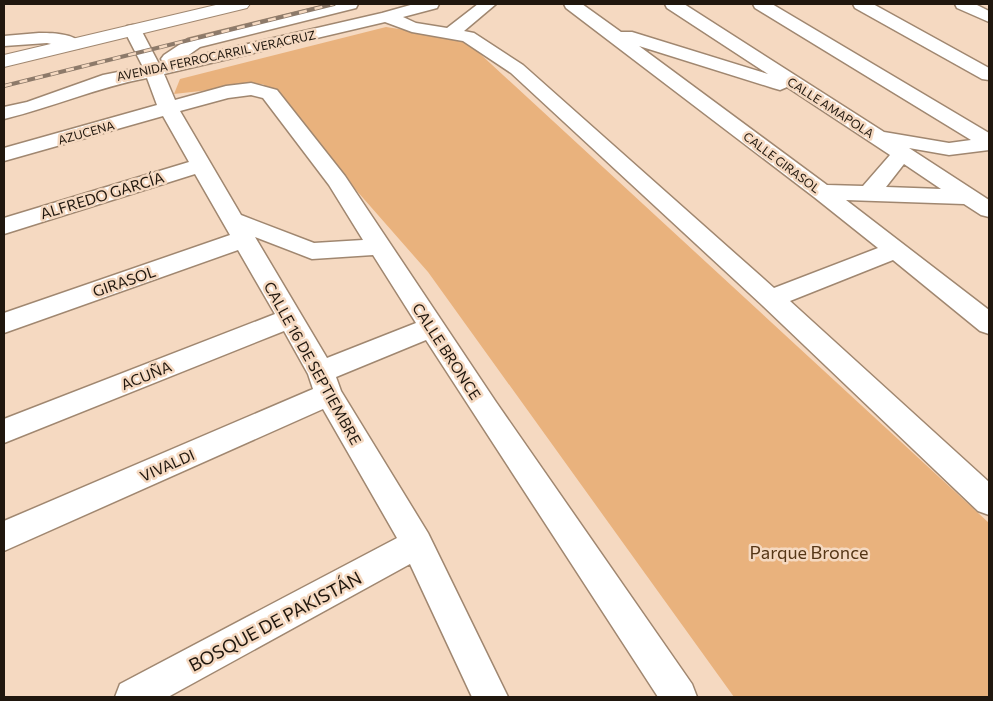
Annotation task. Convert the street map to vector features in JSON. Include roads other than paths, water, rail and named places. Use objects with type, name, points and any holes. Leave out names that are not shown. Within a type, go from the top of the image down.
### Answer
[{"type":"street","points":[[4,61],[241,4]]},
{"type":"street","points":[[153,71],[194,43],[350,4]]},
{"type":"street","name":"AVENIDA FERROCARRIL VERACRUZ","points":[[4,113],[33,106],[110,78],[153,71],[386,17],[430,4]]},
{"type":"street","points":[[451,33],[488,4]]},
{"type":"street","name":"CALLE GIRASOL","points":[[572,4],[822,192],[989,324]]},
{"type":"street","name":"CALLE AMAPOLA","points":[[673,4],[989,210]]},
{"type":"street","points":[[761,4],[989,143]]},
{"type":"street","points":[[861,4],[989,75]]},
{"type":"street","points":[[963,4],[989,17]]},
{"type":"street","points":[[386,17],[412,27],[468,37],[518,69],[771,298],[989,501]]},
{"type":"street","name":"CALLE 16 DE SEPTIEMBRE","points":[[133,30],[168,108],[417,544],[490,697]]},
{"type":"street","points":[[609,31],[810,93]]},
{"type":"street","points":[[4,41],[43,37],[60,38],[73,44]]},
{"type":"street","name":"CALLE BRONCE","points":[[168,108],[226,92],[251,89],[270,94],[337,181],[431,326],[679,697]]},
{"type":"street","name":"AZUCENA","points":[[4,155],[168,108]]},
{"type":"street","points":[[875,136],[949,149],[989,143]]},
{"type":"street","points":[[868,194],[902,154]]},
{"type":"street","name":"ALFREDO GARCÍA","points":[[4,226],[201,165]]},
{"type":"street","points":[[822,192],[989,197]]},
{"type":"street","points":[[239,230],[312,251],[380,247]]},
{"type":"street","name":"GIRASOL","points":[[4,323],[239,230]]},
{"type":"street","points":[[771,298],[896,250]]},
{"type":"street","name":"ACUÑA","points":[[4,431],[289,319]]},
{"type":"street","name":"VIVALDI","points":[[4,536],[325,383],[431,326]]},
{"type":"street","name":"BOSQUE DE PAKISTÁN","points":[[132,697],[417,544]]},
{"type":"railway","points":[[4,86],[334,4]]},
{"type":"park label","name":"Parque Bronce","points":[[809,552]]}]
